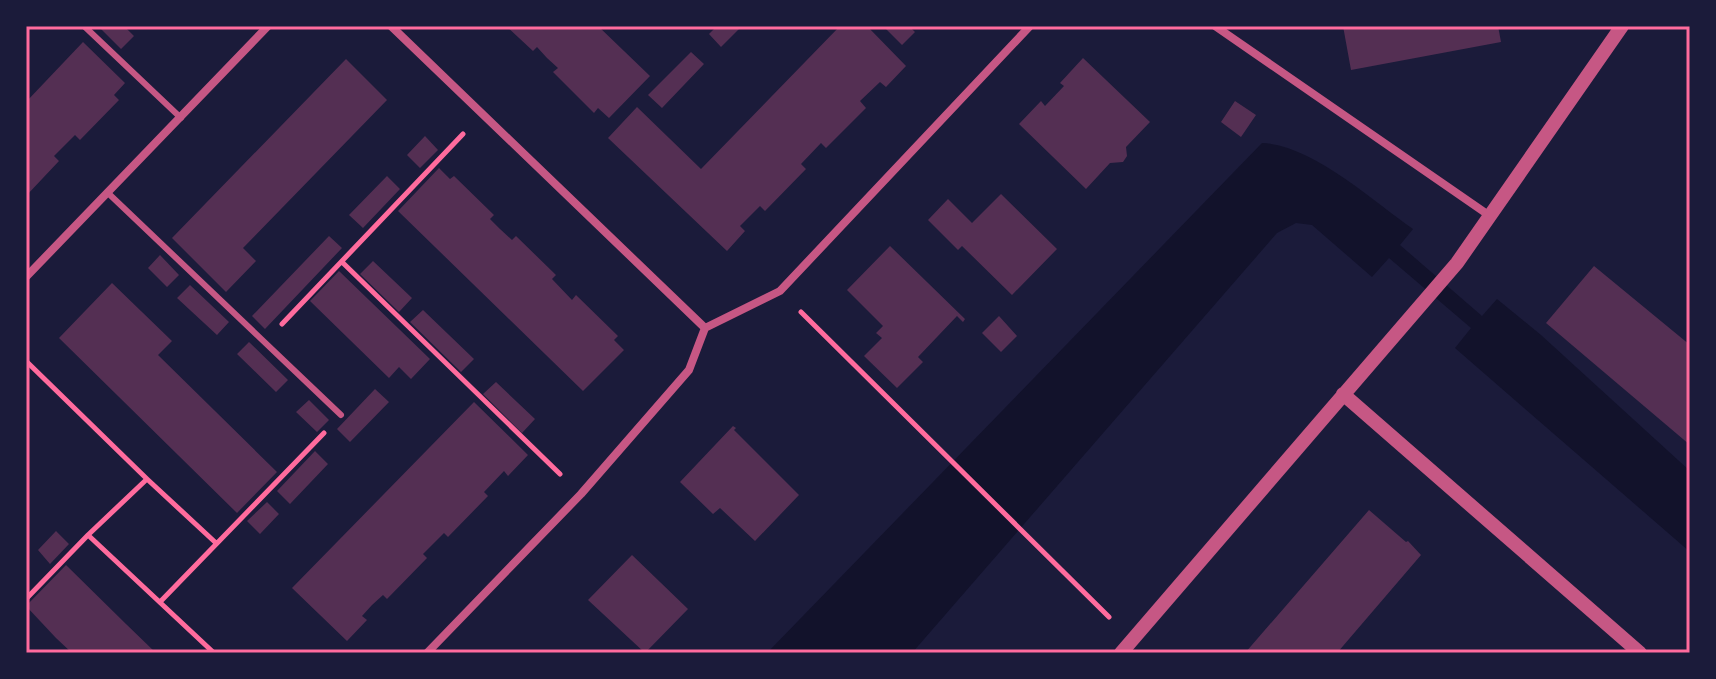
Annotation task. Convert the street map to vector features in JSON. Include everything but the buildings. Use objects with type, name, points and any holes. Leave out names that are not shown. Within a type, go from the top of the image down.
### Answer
[{"type":"street","points":[[26,277],[268,26]]},
{"type":"street","points":[[391,26],[705,328]]},
{"type":"street","points":[[427,653],[581,494],[689,370],[705,328],[780,291],[1030,26]]},
{"type":"street","points":[[1215,26],[1491,217]]},
{"type":"street","points":[[1121,653],[1449,271],[1491,217],[1622,26]]},
{"type":"street","points":[[1343,394],[1640,653]]},
{"type":"lane","points":[[84,26],[181,118]]},
{"type":"lane","points":[[108,193],[341,415]]},
{"type":"path","points":[[265,342],[483,113]]},
{"type":"path","points":[[342,262],[581,494]]},
{"type":"path","points":[[780,291],[1132,641]]},
{"type":"path","points":[[26,361],[216,543]]},
{"type":"path","points":[[160,602],[341,415]]},
{"type":"path","points":[[26,599],[147,479]]},
{"type":"path","points":[[88,535],[214,653]]},
{"type":"shaded area","points":[[1262,143],[1301,153],[1321,164],[1413,229],[1400,245],[1482,316],[1497,299],[1690,471],[1690,552],[1455,348],[1471,328],[1389,258],[1372,277],[1312,225],[1296,223],[1277,233],[912,653],[767,653]]}]
